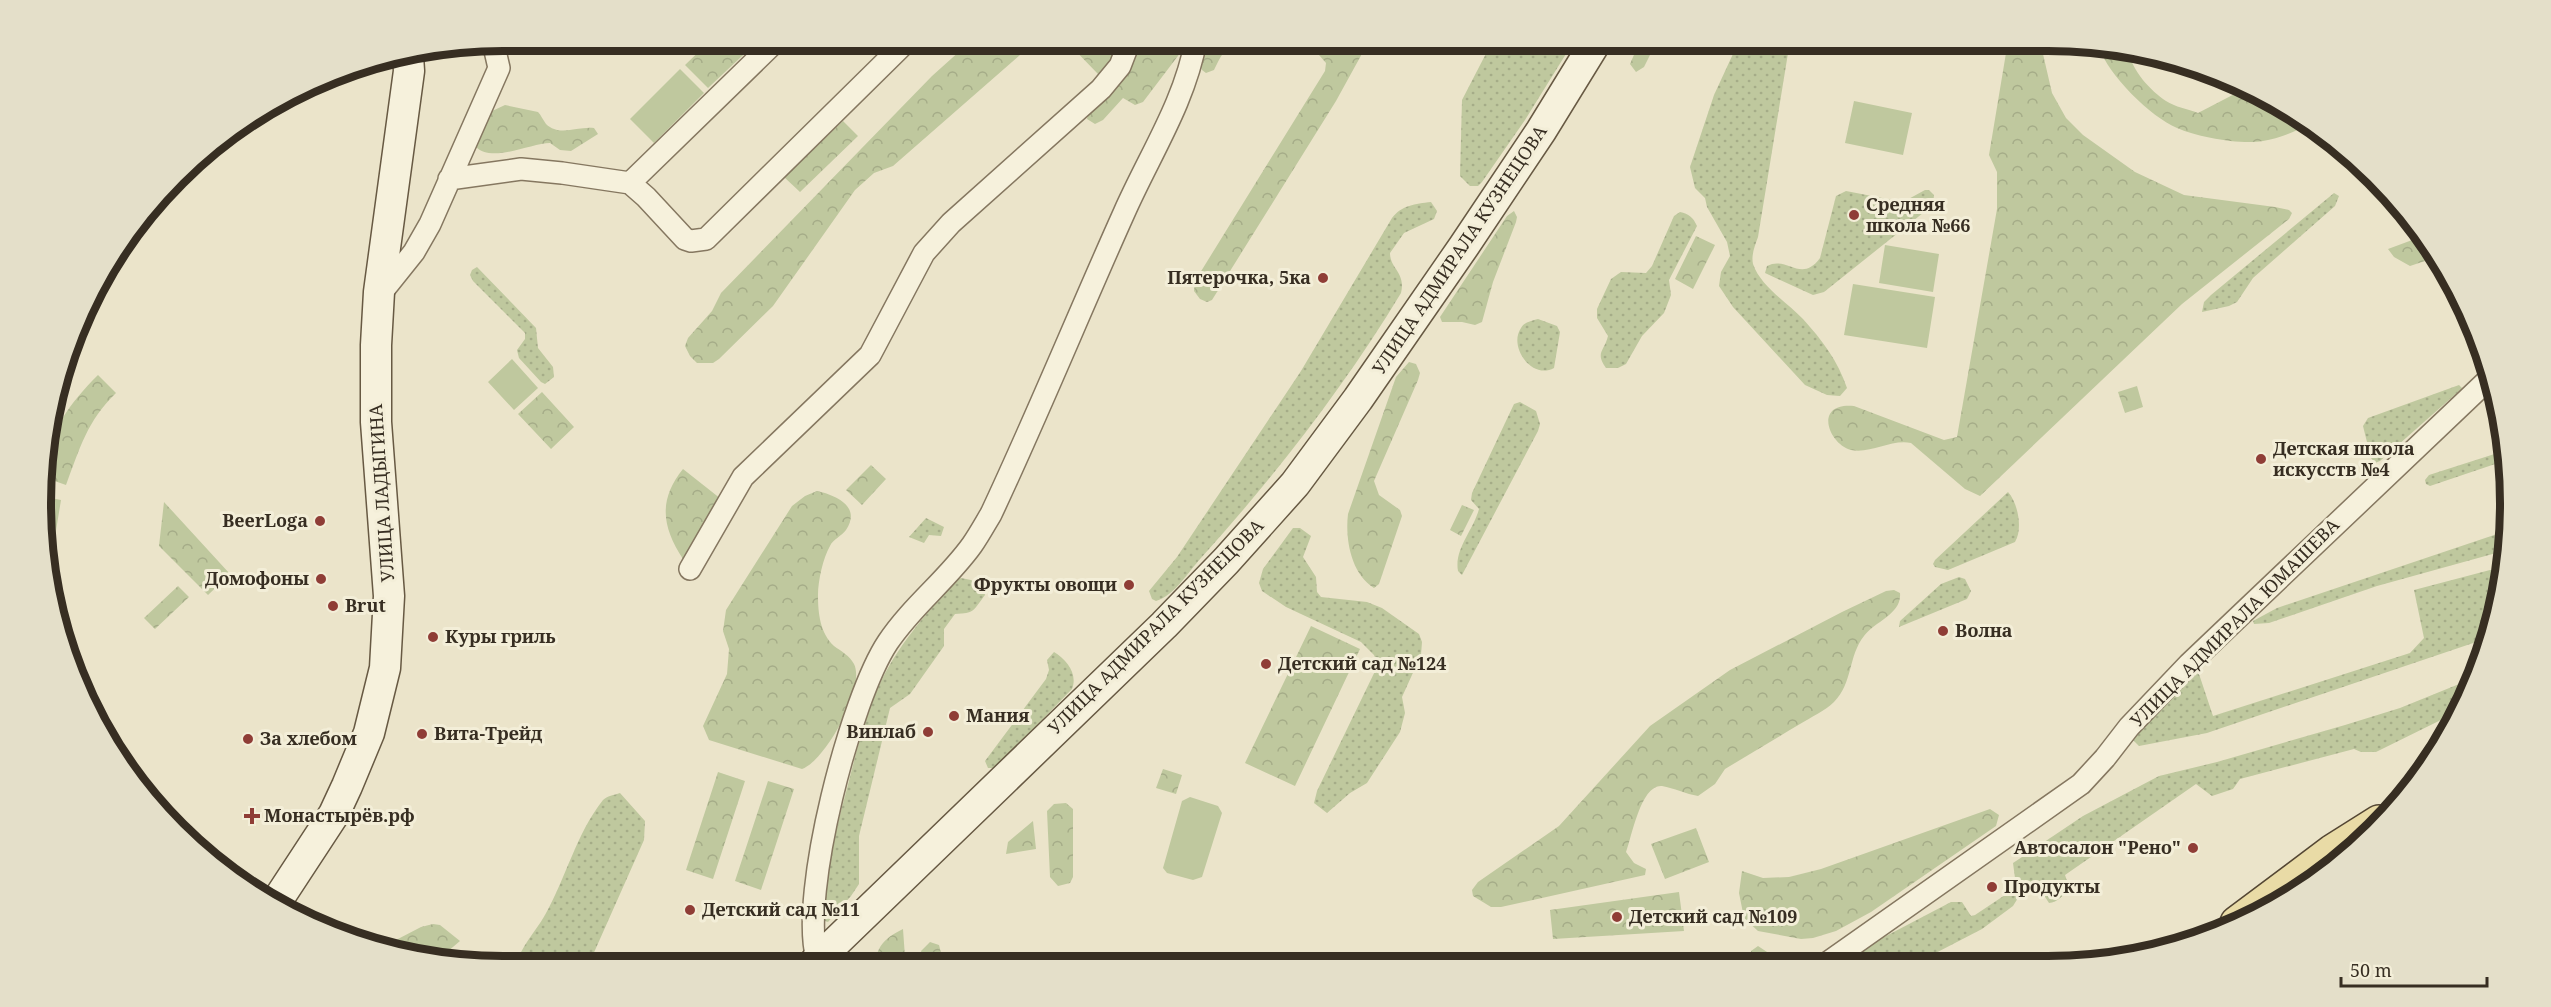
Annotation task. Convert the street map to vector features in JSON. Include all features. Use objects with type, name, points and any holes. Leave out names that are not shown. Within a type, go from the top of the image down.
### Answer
[{"type":"main road","name":"УЛИЦА АДМИРАЛА КУЗНЕЦОВА","points":[[820,956],[1164,625],[1226,561],[1295,484],[1358,399],[1464,246],[1591,51]]},
{"type":"main road","name":"УЛИЦА ЛАДЫГИНА","points":[[280,897],[334,814],[347,786],[369,733],[385,668],[390,606],[376,422],[376,345],[379,291],[409,71],[408,61]]},
{"type":"main road","points":[[2276,894],[2348,842]]},
{"type":"street","points":[[379,291],[386,287],[423,237],[499,68],[495,51]]},
{"type":"street","points":[[630,183],[766,51]]},
{"type":"street","points":[[449,179],[521,169],[630,183],[691,242],[706,239],[897,51]]},
{"type":"street","points":[[690,569],[743,477],[870,355],[924,253],[951,223],[1101,89],[1120,66],[1126,51]]},
{"type":"street","points":[[814,956],[814,892],[837,781],[866,684],[889,640],[972,545],[991,514],[1094,280],[1172,114],[1187,78],[1193,51]]},
{"type":"street","name":"УЛИЦА АДМИРАЛА ЮМАШЕВА","points":[[1837,956],[2081,784],[2129,727],[2189,664],[2484,383]]},
{"type":"green space","points":[[700,51],[747,51],[708,88],[685,65]]},
{"type":"green space","points":[[960,51],[1025,51],[893,166],[874,173],[855,190],[773,306],[719,359],[713,363],[697,363],[685,346],[688,338],[712,311],[721,293],[932,76]]},
{"type":"green space","points":[[1076,51],[1116,51],[1113,58],[1098,74]]},
{"type":"green space","points":[[1137,51],[1182,51],[1143,102],[1135,105],[1123,98],[1103,120],[1095,124],[1087,119],[1092,110],[1112,92]]},
{"type":"green space","points":[[1203,51],[1225,51],[1214,70],[1206,73],[1200,64]]},
{"type":"green space","points":[[1311,51],[1364,51],[1336,101],[1212,300],[1207,302],[1200,299],[1194,291],[1195,281],[1325,71],[1326,63]]},
{"type":"green space","points":[[1487,51],[1568,51],[1525,120],[1478,186],[1470,186],[1460,176],[1462,100]]},
{"type":"green space","points":[[1636,51],[1652,51],[1644,67],[1636,72],[1630,64]]},
{"type":"green space","points":[[1734,51],[1788,51],[1753,264],[1762,280],[1803,319],[1829,351],[1847,388],[1840,396],[1827,395],[1805,385],[1733,307],[1719,286],[1721,272],[1730,256],[1727,242],[1707,207],[1705,198],[1695,188],[1690,167],[1714,95]]},
{"type":"green space","points":[[2006,51],[2042,51],[2052,93],[2066,118],[2083,135],[2135,172],[2184,195],[2275,207],[2289,210],[2292,213],[2289,219],[2182,304],[1980,496],[1965,489],[1911,443],[1896,443],[1858,451],[1851,450],[1836,440],[1828,424],[1833,410],[1841,406],[1854,406],[1944,440],[1957,437],[1997,209],[1997,172],[1989,155]]},
{"type":"green space","points":[[2102,55],[2132,59],[2148,86],[2166,101],[2177,106],[2198,113],[2237,93],[2301,128],[2269,140],[2243,142],[2219,139],[2177,128],[2143,105],[2111,70]]},
{"type":"green space","points":[[680,69],[704,93],[654,143],[630,119]]},
{"type":"green space","points":[[1854,101],[1912,113],[1903,155],[1845,143]]},
{"type":"green space","points":[[505,105],[538,112],[546,124],[557,130],[594,128],[598,134],[571,151],[560,150],[550,143],[501,153],[482,151],[475,146],[490,112]]},
{"type":"green space","points":[[843,121],[858,136],[800,192],[784,177]]},
{"type":"green space","points":[[1929,190],[1934,195],[1933,205],[1824,292],[1813,295],[1765,273],[1767,266],[1774,264],[1807,269],[1820,258],[1836,196],[1846,191],[1903,202]]},
{"type":"green space","points":[[2334,193],[2339,196],[2335,206],[2253,278],[2237,302],[2202,312],[2204,302],[2211,295]]},
{"type":"green space","points":[[1431,202],[1437,211],[1434,219],[1404,233],[1390,253],[1392,263],[1400,275],[1401,293],[1356,362],[1282,463],[1181,582],[1163,598],[1156,601],[1152,599],[1149,591],[1177,557],[1301,371],[1392,218],[1405,208]]},
{"type":"green space","points":[[1514,211],[1517,217],[1516,222],[1493,282],[1482,322],[1475,325],[1462,322],[1442,322],[1440,317],[1507,216]]},
{"type":"green space","points":[[1680,212],[1690,216],[1697,226],[1669,280],[1671,295],[1664,313],[1642,336],[1626,364],[1618,368],[1606,368],[1601,352],[1608,336],[1597,318],[1597,309],[1611,279],[1621,272],[1646,273],[1652,266],[1674,216]]},
{"type":"green space","points":[[1696,236],[1715,245],[1693,289],[1675,279]]},
{"type":"green space","points":[[2414,239],[2429,260],[2410,266],[2394,257],[2388,249]]},
{"type":"green space","points":[[1885,245],[1939,254],[1933,292],[1879,283]]},
{"type":"green space","points":[[477,267],[536,328],[538,348],[553,367],[554,377],[545,384],[519,358],[517,350],[525,339],[525,333],[473,281],[470,275]]},
{"type":"green space","points":[[1853,284],[1935,297],[1927,348],[1844,335]]},
{"type":"green space","points":[[1538,319],[1557,326],[1560,332],[1554,368],[1546,371],[1530,366],[1524,360],[1518,344],[1522,326]]},
{"type":"green space","points":[[512,359],[538,388],[514,410],[488,382]]},
{"type":"green space","points":[[1409,362],[1416,364],[1420,373],[1418,380],[1374,481],[1379,495],[1400,510],[1402,516],[1379,584],[1374,588],[1360,574],[1351,555],[1348,514],[1396,377]]},
{"type":"green space","points":[[98,375],[116,393],[91,425],[66,485],[52,480],[55,444],[58,427],[78,397]]},
{"type":"green space","points":[[2459,385],[2462,388],[2459,391],[2375,463],[2371,458],[2363,426],[2368,418]]},
{"type":"green space","points":[[2137,386],[2143,407],[2125,413],[2118,392]]},
{"type":"green space","points":[[542,392],[574,427],[551,449],[518,414]]},
{"type":"green space","points":[[1520,402],[1536,411],[1540,424],[1538,431],[1462,575],[1458,571],[1459,555],[1479,509],[1471,500],[1472,493],[1514,404]]},
{"type":"green space","points":[[2497,453],[2498,463],[2430,486],[2425,480],[2429,475]]},
{"type":"green space","points":[[871,465],[886,479],[862,505],[846,490]]},
{"type":"green space","points":[[683,469],[721,499],[683,559],[667,525],[666,503],[675,480]]},
{"type":"green space","points":[[817,491],[831,495],[844,503],[851,514],[846,530],[831,544],[825,557],[821,570],[818,602],[819,616],[829,641],[852,661],[856,675],[849,706],[832,739],[822,753],[802,769],[709,740],[703,726],[727,674],[729,649],[723,631],[726,610],[792,506],[805,496]]},
{"type":"green space","points":[[2008,492],[2012,497],[2019,523],[2015,542],[1948,570],[1935,567],[1933,564],[1935,560]]},
{"type":"green space","points":[[51,498],[61,500],[53,547]]},
{"type":"green space","points":[[164,502],[230,574],[208,595],[159,546]]},
{"type":"green space","points":[[1462,505],[1474,510],[1461,536],[1450,530]]},
{"type":"green space","points":[[926,518],[944,527],[941,536],[929,535],[924,543],[909,537]]},
{"type":"green space","points":[[1293,528],[1300,528],[1311,536],[1303,557],[1316,577],[1317,592],[1321,597],[1367,602],[1382,608],[1419,634],[1422,642],[1421,655],[1402,697],[1405,713],[1400,732],[1367,783],[1350,793],[1327,813],[1314,803],[1317,791],[1378,665],[1374,655],[1361,642],[1286,607],[1262,591],[1259,583],[1263,569]]},
{"type":"green space","points":[[2499,533],[2497,553],[2377,586],[2269,623],[2254,624],[2253,621],[2277,608]]},
{"type":"green space","points":[[2495,570],[2485,621],[2479,641],[2207,733],[2139,746],[2132,739],[2134,732],[2195,672],[2199,674],[2213,716],[2410,653],[2424,638],[2414,590]]},
{"type":"green space","points":[[1959,577],[1965,579],[1971,591],[1967,599],[1899,627],[1900,621],[1941,584]]},
{"type":"green space","points":[[961,578],[971,580],[983,587],[985,595],[973,611],[955,614],[944,629],[944,646],[910,694],[890,708],[859,836],[859,884],[828,922],[822,920],[824,891],[832,849],[872,702],[885,673],[903,645],[923,618],[956,580]]},
{"type":"green space","points":[[178,586],[189,597],[155,629],[144,618]]},
{"type":"green space","points":[[1894,590],[1900,593],[1897,606],[1864,636],[1855,652],[1848,678],[1834,702],[1725,769],[1715,784],[1698,796],[1662,786],[1648,793],[1638,812],[1626,852],[1634,863],[1646,869],[1645,875],[1501,907],[1491,907],[1473,896],[1472,890],[1478,882],[1559,826],[1650,726],[1730,670],[1842,612],[1886,591]]},
{"type":"green space","points":[[1311,626],[1360,649],[1295,786],[1245,763]]},
{"type":"green space","points":[[1054,652],[1070,668],[1074,678],[1072,689],[995,768],[988,768],[985,761],[1046,679],[1049,670],[1047,660]]},
{"type":"green space","points":[[2463,682],[2446,717],[2376,752],[2361,752],[2354,749],[2240,779],[2233,789],[2212,796],[2196,784],[2065,875],[2069,887],[2055,901],[2049,903],[2036,883],[2026,885],[2013,906],[1982,929],[1930,956],[1851,956],[1951,902],[1962,902],[1971,916],[1975,915],[2008,893],[2015,878],[2013,863],[2083,816],[2159,776],[2217,762],[2400,708]]},
{"type":"green space","points":[[1163,769],[1182,775],[1176,794],[1156,788]]},
{"type":"green space","points":[[718,772],[745,781],[713,879],[686,870]]},
{"type":"green space","points":[[768,781],[794,789],[761,890],[735,881]]},
{"type":"green space","points":[[620,793],[645,821],[644,840],[592,956],[520,956],[552,901],[586,827],[603,800]]},
{"type":"green space","points":[[1190,797],[1218,806],[1222,813],[1202,877],[1193,880],[1167,873],[1163,868],[1182,801]]},
{"type":"green space","points":[[1066,803],[1073,809],[1073,877],[1070,883],[1058,886],[1050,877],[1047,811],[1054,804]]},
{"type":"green space","points":[[1990,809],[1999,815],[1996,826],[1871,912],[1836,931],[1801,939],[1758,931],[1744,918],[1739,893],[1742,871],[1763,878],[1789,877],[1821,869]]},
{"type":"green space","points":[[1033,821],[1036,849],[1006,854],[1008,842]]},
{"type":"green space","points":[[1696,828],[1709,862],[1665,879],[1651,844]]},
{"type":"green space","points":[[1679,892],[1684,931],[1553,939],[1550,910]]},
{"type":"green space","points":[[440,925],[460,941],[447,952],[400,944],[396,940],[421,927]]},
{"type":"green space","points":[[903,929],[905,956],[876,956],[878,950],[892,935]]},
{"type":"green space","points":[[930,942],[939,945],[942,956],[922,956],[921,951]]},
{"type":"green space","points":[[1758,946],[1773,956],[1751,956],[1751,951]]},
{"type":"green space","points":[[1722,952],[1723,956],[1695,956]]},
{"type":"place","name":"Средняя школа №66","points":[[1854,215]]},
{"type":"place","name":"Пятерочка, 5ка","points":[[1323,278]]},
{"type":"place","name":"Детская школа искусств №4","points":[[2261,459]]},
{"type":"place","name":"BeerLoga","points":[[320,521]]},
{"type":"place","name":"Домофоны","points":[[321,579]]},
{"type":"place","name":"Фрукты овощи","points":[[1129,585]]},
{"type":"place","name":"Brut","points":[[333,606]]},
{"type":"place","name":"Волна","points":[[1943,631]]},
{"type":"place","name":"Куры гриль","points":[[433,637]]},
{"type":"place","name":"Детский сад №124","points":[[1266,664]]},
{"type":"place","name":"Мания","points":[[954,716]]},
{"type":"place","name":"Винлаб","points":[[928,732]]},
{"type":"place","name":"Вита-Трейд","points":[[422,734]]},
{"type":"place","name":"За хлебом","points":[[248,739]]},
{"type":"place","name":"Монастырёв.рф","points":[[252,816]]},
{"type":"place","name":"Автосалон \"Рено\"","points":[[2193,848]]},
{"type":"place","name":"Продукты","points":[[1992,887]]},
{"type":"place","name":"Детский сад №11","points":[[690,910]]},
{"type":"place","name":"Детский сад №109","points":[[1617,917]]}]
